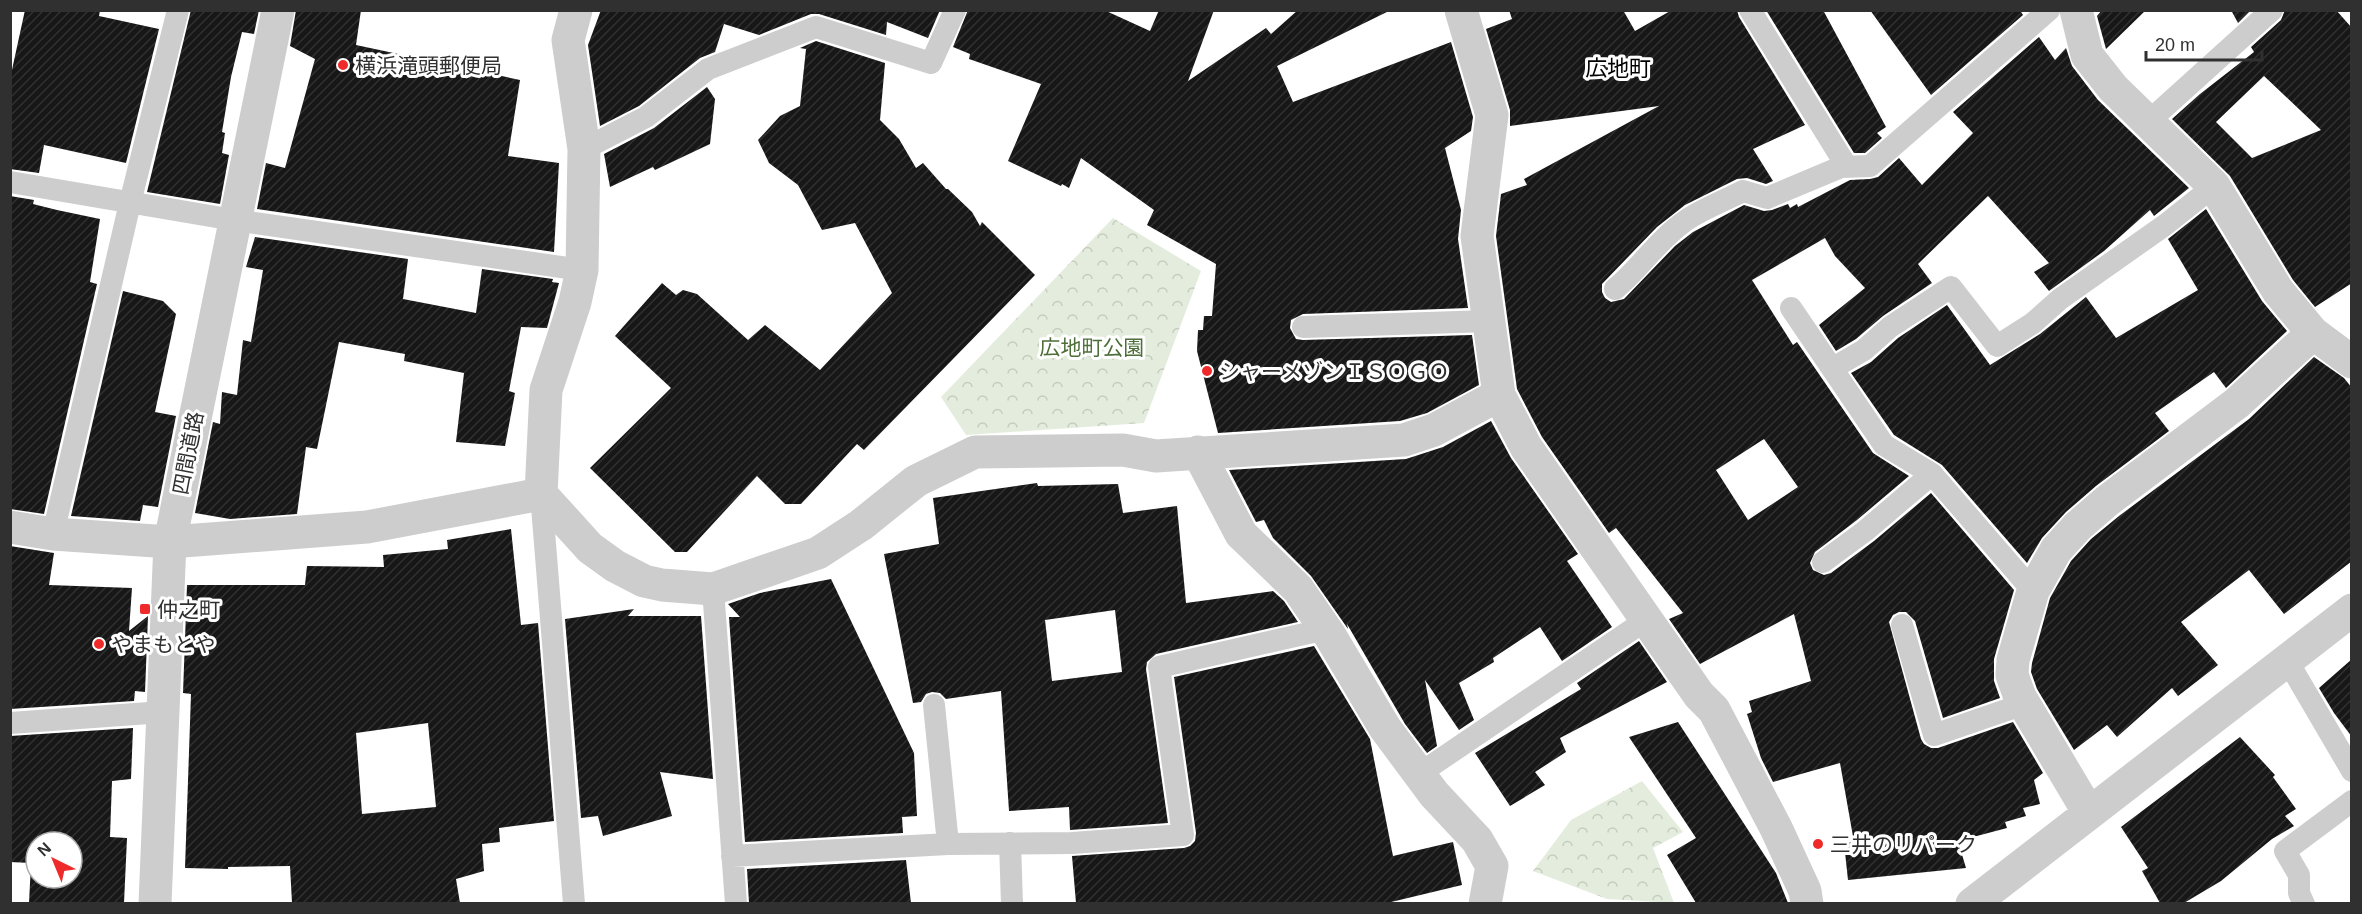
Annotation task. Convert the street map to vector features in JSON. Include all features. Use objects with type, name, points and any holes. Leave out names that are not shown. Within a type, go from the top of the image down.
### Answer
[{"type":"street","name":"四間道路","points":[[155,903],[170,542],[278,10]]},
{"type":"street","points":[[576,10],[568,40],[584,148],[582,270],[575,302],[546,390],[541,494],[590,548],[615,566],[644,580],[662,585],[713,589],[818,553],[861,525],[916,481],[975,452],[1123,450],[1156,456],[1404,440],[1434,430],[1498,395]]},
{"type":"street","points":[[1461,10],[1492,115],[1477,236],[1498,395],[1526,447],[1699,695],[1714,710],[1776,828],[1804,891],[1807,903]]},
{"type":"street","points":[[2076,10],[2087,55],[2114,88],[2214,186],[2278,291],[2313,333],[2352,362]]},
{"type":"street","points":[[2089,813],[2024,704],[2012,675],[2013,660],[2033,591],[2056,550],[2078,526],[2107,501],[2237,403],[2313,333]]},
{"type":"street","points":[[1198,452],[1241,534],[1298,589],[1326,629],[1385,728],[1434,794],[1477,840],[1492,866],[1485,903]]},
{"type":"street","points":[[10,527],[52,534],[170,542],[367,527],[541,494]]},
{"type":"street","points":[[1972,903],[2352,610]]},
{"type":"lane","points":[[52,534],[178,10]]},
{"type":"lane","points":[[584,148],[646,117],[708,69],[816,27],[931,63],[955,10]]},
{"type":"lane","points":[[1750,10],[1846,167]]},
{"type":"lane","points":[[1615,289],[1630,276],[1652,250],[1686,221],[1743,191],[1767,198],[1841,167],[1870,166],[2049,10]]},
{"type":"lane","points":[[2148,122],[2272,10]]},
{"type":"lane","points":[[10,182],[234,220],[582,270]]},
{"type":"lane","points":[[1833,368],[1864,350],[1890,327],[1951,287],[1997,346],[2032,323],[2060,298],[2165,225],[2214,186]]},
{"type":"lane","points":[[1791,308],[1884,445],[1932,474],[2033,591]]},
{"type":"lane","points":[[1304,327],[1489,321]]},
{"type":"lane","points":[[1823,562],[1865,531],[1932,474]]},
{"type":"lane","points":[[541,494],[574,903]]},
{"type":"lane","points":[[713,589],[736,903]]},
{"type":"lane","points":[[1419,774],[1646,620]]},
{"type":"lane","points":[[1902,625],[1934,735],[2024,704]]},
{"type":"lane","points":[[732,856],[948,844],[1072,843],[1183,835],[1159,667],[1326,629]]},
{"type":"lane","points":[[2288,660],[2352,771]]},
{"type":"lane","points":[[934,705],[948,844]]},
{"type":"lane","points":[[10,723],[163,712]]},
{"type":"lane","points":[[2304,903],[2299,893],[2299,875],[2285,851],[2352,801]]},
{"type":"lane","points":[[1010,843],[1012,903]]},
{"type":"green space","name":"広地町公園","points":[[1113,218],[1201,271],[1144,423],[966,435],[941,397]]},
{"type":"green space","points":[[1642,781],[1683,832],[1653,848],[1674,903],[1607,899],[1533,871],[1571,820]]},
{"type":"building","points":[[25,10],[100,10],[99,16],[159,29],[126,163],[44,145],[39,173],[10,169],[10,79]]},
{"type":"building","points":[[191,10],[259,10],[254,34],[242,32],[231,77],[222,132],[225,133],[222,153],[229,155],[220,204],[147,192]]},
{"type":"building","points":[[296,10],[361,10],[356,45],[520,80],[508,156],[559,163],[554,252],[257,209],[266,163],[285,168],[315,59],[290,46]]},
{"type":"building","points":[[601,10],[940,10],[928,38],[887,22],[886,35],[819,14],[811,14],[759,35],[724,24],[715,52],[700,58],[639,106],[600,126],[588,45]]},
{"type":"building","points":[[968,10],[1104,10],[1150,31],[1159,10],[1214,10],[1188,81],[1266,28],[1271,34],[1298,10],[1391,10],[1277,66],[1293,102],[1451,42],[1473,117],[1471,131],[1445,148],[1461,210],[1458,239],[1468,308],[1303,314],[1291,320],[1290,328],[1296,339],[1303,340],[1472,335],[1479,385],[1427,413],[1400,421],[1218,433],[1197,351],[1198,330],[1203,330],[1204,316],[1212,316],[1216,264],[1147,225],[1154,210],[1081,158],[1069,188],[1008,161],[1041,84],[969,59],[970,54],[953,47]]},
{"type":"building","points":[[1509,10],[1623,10],[1635,31],[1672,10],[1737,10],[1739,17],[1805,125],[1753,149],[1773,181],[1766,184],[1747,178],[1737,179],[1685,205],[1657,227],[1602,284],[1605,298],[1611,302],[1624,299],[1675,246],[1693,232],[1744,205],[1764,211],[1788,204],[1790,208],[1797,204],[1798,207],[1850,180],[1878,177],[1899,158],[1922,185],[1973,133],[1953,112],[2039,37],[2055,60],[2066,48],[2072,66],[2098,100],[2189,188],[2154,216],[2150,210],[2104,251],[2049,291],[2034,272],[2049,263],[1988,196],[1918,264],[1932,283],[1836,351],[1819,325],[1865,288],[1835,256],[1825,238],[1752,280],[1793,345],[1797,342],[1873,453],[1909,476],[1815,552],[1810,563],[1813,570],[1824,575],[1831,573],[1874,541],[1931,493],[2014,590],[1994,659],[1994,681],[2000,698],[1943,718],[1915,621],[1906,612],[1899,612],[1893,615],[1889,622],[1924,744],[1931,748],[1938,748],[2013,722],[2043,773],[2034,780],[2040,804],[2023,808],[2026,816],[2005,822],[2007,828],[1958,841],[1966,868],[1848,880],[1844,843],[1854,842],[1840,763],[1773,782],[1761,758],[1747,714],[1752,712],[1749,701],[1811,681],[1794,614],[1700,664],[1669,619],[1683,613],[1616,528],[1609,533],[1542,437],[1517,389],[1496,236],[1501,194],[1527,185],[1524,179],[1659,106],[1510,126],[1510,110],[1486,29],[1512,19]],"holes":[[[1764,439],[1798,487],[1748,520],[1716,470]]]},
{"type":"building","points":[[1766,10],[1823,10],[1886,127],[1877,133],[1882,138],[1865,153],[1854,153]]},
{"type":"building","points":[[1870,10],[2020,10],[2023,15],[1931,95]]},
{"type":"building","points":[[2102,10],[2146,10],[2106,49],[2097,16]]},
{"type":"building","points":[[2231,10],[2251,10],[2238,23]]},
{"type":"building","points":[[2285,10],[2336,10],[2352,28],[2352,283],[2315,307],[2293,280],[2230,176],[2172,119],[2254,52],[2251,47],[2281,20]],"holes":[[[2264,76],[2321,130],[2252,158],[2216,122]]]},
{"type":"building","points":[[816,41],[885,63],[880,120],[899,139],[916,168],[923,163],[946,189],[972,212],[980,226],[982,222],[1035,275],[864,450],[857,444],[801,504],[785,504],[757,476],[687,552],[675,552],[590,468],[671,388],[615,336],[662,283],[676,295],[683,290],[697,294],[748,340],[765,325],[820,370],[892,293],[855,223],[822,230],[798,185],[769,163],[758,140],[780,116],[800,106],[806,49],[800,48]]},
{"type":"building","points":[[707,87],[715,99],[710,144],[655,170],[653,167],[610,187],[604,154],[654,128]]},
{"type":"building","points":[[10,196],[34,200],[33,204],[100,219],[90,282],[97,284],[44,514],[10,509]]},
{"type":"building","points":[[2206,209],[2262,301],[2287,331],[2226,388],[2214,372],[2155,413],[2169,431],[2096,486],[2066,512],[2042,538],[2027,563],[1942,465],[1894,435],[1851,373],[1871,362],[1898,338],[1947,305],[1990,365],[2040,334],[2086,297],[2116,338],[2198,290],[2168,239]]},
{"type":"building","points":[[255,237],[408,259],[403,299],[476,313],[482,269],[553,279],[552,282],[559,283],[547,328],[521,327],[509,391],[515,393],[505,446],[456,442],[464,373],[404,361],[405,354],[339,342],[317,449],[306,447],[297,514],[230,519],[195,513],[213,422],[220,424],[222,392],[237,395],[243,340],[251,342],[263,270],[246,267]]},
{"type":"building","points":[[123,291],[163,301],[176,314],[155,412],[176,416],[158,507],[143,505],[140,521],[71,516]]},
{"type":"building","points":[[2314,357],[2344,378],[2352,388],[2352,561],[2284,614],[2249,570],[2181,622],[2218,665],[2178,696],[2172,688],[2117,737],[2107,725],[2074,750],[2037,689],[2031,672],[2050,598],[2071,561],[2091,539],[2119,516],[2249,419]]},
{"type":"building","points":[[1491,421],[1511,458],[1578,554],[1567,561],[1612,627],[1562,661],[1540,627],[1493,658],[1494,662],[1459,683],[1474,720],[1459,730],[1425,680],[1437,746],[1427,753],[1405,724],[1347,624],[1348,629],[1311,576],[1273,538],[1264,520],[1256,522],[1229,470],[1406,459],[1443,447]]},
{"type":"building","points":[[1037,483],[1038,486],[1118,484],[1123,513],[1177,506],[1186,603],[1273,591],[1284,601],[1298,622],[1156,654],[1147,662],[1146,669],[1168,823],[1070,830],[1069,807],[1009,811],[1001,691],[946,699],[940,693],[932,692],[926,694],[921,702],[913,703],[884,554],[939,544],[933,498]],"holes":[[[1115,610],[1122,672],[1052,681],[1045,620]]]},
{"type":"building","points":[[511,529],[521,625],[538,623],[554,821],[499,828],[500,842],[482,844],[484,871],[456,879],[460,903],[292,903],[290,866],[228,867],[228,869],[185,868],[191,694],[183,693],[187,585],[305,585],[307,566],[384,567],[383,555],[448,549],[447,540]],"holes":[[[428,723],[436,807],[362,814],[356,733]]]},
{"type":"building","points":[[10,546],[54,553],[49,585],[132,588],[129,631],[148,616],[145,692],[135,691],[134,701],[10,709]]},
{"type":"building","points":[[831,579],[914,753],[917,816],[902,817],[903,833],[745,842],[729,617],[740,617],[728,604],[760,593]]},
{"type":"building","points":[[634,609],[628,616],[701,616],[713,779],[660,772],[672,816],[603,836],[598,816],[581,818],[565,619]]},
{"type":"building","points":[[1639,641],[1667,682],[1560,738],[1566,752],[1535,772],[1545,785],[1510,806],[1475,753],[1581,689],[1577,683]]},
{"type":"building","points":[[1314,646],[1370,739],[1393,856],[1453,842],[1462,885],[1387,903],[1076,903],[1072,856],[1184,848],[1195,841],[1196,833],[1174,677]]},
{"type":"building","points":[[2352,659],[2352,737],[2319,688]]},
{"type":"building","points":[[1678,722],[1776,873],[1788,903],[1696,903],[1667,855],[1696,838],[1629,737]]},
{"type":"building","points":[[133,728],[131,779],[112,781],[110,837],[127,838],[124,903],[29,903],[30,890],[84,890],[84,830],[24,830],[24,863],[10,862],[10,736]]},
{"type":"building","points":[[2240,737],[2275,775],[2273,777],[2296,809],[2285,816],[2294,826],[2272,839],[2221,881],[2184,903],[2160,903],[2142,871],[2148,868],[2121,827]]},
{"type":"building","points":[[906,860],[911,903],[749,903],[747,869]]},
{"type":"place","name":"横浜滝頭郵便局","points":[[343,65]]},
{"type":"place","name":"シャーメゾンＩＳＯＧＯ","points":[[1207,371]]},
{"type":"place","name":"仲之町","points":[[145,609]]},
{"type":"place","name":"やまもとや","points":[[99,644]]},
{"type":"place","name":"三井のリパーク","points":[[1818,844]]},
{"type":"district","name":"広地町","points":[[1618,68]]}]
